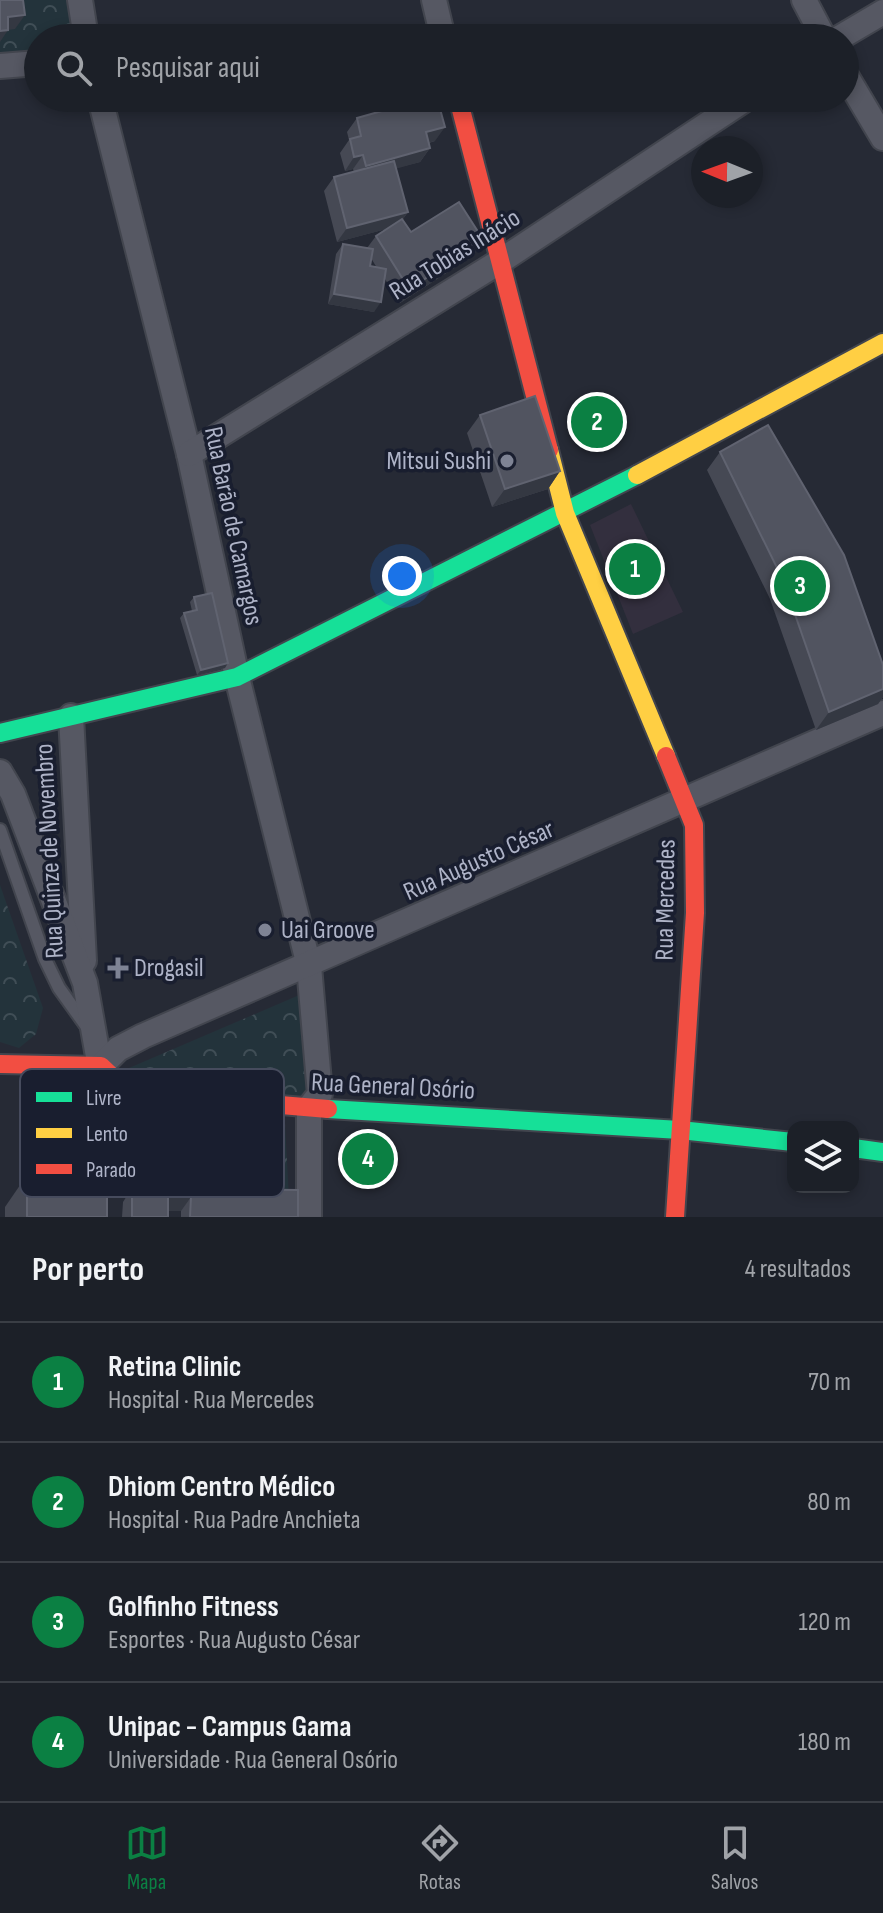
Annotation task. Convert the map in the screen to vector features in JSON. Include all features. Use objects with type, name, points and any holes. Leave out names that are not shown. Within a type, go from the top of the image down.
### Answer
[{"type":"street","points":[[80,0],[84,24]]},
{"type":"street","points":[[434,0],[440,24]]},
{"type":"street","points":[[804,0],[817,24]]},
{"type":"street","points":[[859,26],[883,12]]},
{"type":"street","points":[[0,66],[24,64]]},
{"type":"street","points":[[859,98],[883,138]]},
{"type":"street","name":"Rua Barão de Camargos","points":[[104,112],[189,454],[237,677],[309,966],[320,1094],[309,1108],[309,1217]]},
{"type":"street","name":"Rua Mercedes","points":[[462,112],[565,513],[686,800],[695,836],[695,913],[675,1217]]},
{"type":"street","name":"Rua Tobias Inácio","points":[[189,454],[499,262],[726,112]]},
{"type":"street","points":[[0,733],[237,677],[565,513],[883,343]]},
{"type":"street","name":"Rua Augusto César","points":[[101,1066],[118,1049],[143,1036],[883,713]]},
{"type":"street","name":"Rua Quinze de Novembro","points":[[71,716],[85,983],[101,1069]]},
{"type":"street","name":"Rua Quinze de Novembro","points":[[0,772],[18,807],[85,983]]},
{"type":"street","points":[[0,1064],[101,1066]]},
{"type":"street","name":"Rua General Osório","points":[[101,1066],[104,1069]]},
{"type":"street","name":"Rua General Osório","points":[[284,1106],[680,1130],[787,1141]]},
{"type":"street","points":[[859,1149],[883,1152]]},
{"type":"lane","points":[[0,830],[45,959],[64,996],[94,1036]]},
{"type":"shaded area","points":[[631,504],[683,612],[633,634],[590,525]]},
{"type":"green space","points":[[0,0],[72,0],[76,24],[24,24],[24,56],[0,58]]},
{"type":"green space","points":[[0,885],[43,1008],[36,1034],[19,1048],[0,1042]]},
{"type":"green space","points":[[304,993],[309,1108],[284,1102],[284,1069],[129,1068]]},
{"type":"green space","points":[[284,1124],[289,1199],[129,1197],[284,1197]]},
{"type":"building","points":[[0,0],[23,0],[25,15],[8,17],[8,30],[0,31]]},
{"type":"building","points":[[378,112],[441,112],[445,127],[426,132],[430,148],[366,166],[363,155],[354,157],[350,139],[361,136],[357,118]]},
{"type":"building","points":[[394,161],[408,212],[347,228],[334,177]]},
{"type":"building","points":[[459,202],[484,241],[409,289],[376,236],[402,219],[411,232]]},
{"type":"building","points":[[343,244],[373,249],[370,266],[386,269],[381,302],[334,294]]},
{"type":"building","points":[[535,396],[560,471],[505,489],[480,415]]},
{"type":"building","points":[[768,425],[844,555],[883,665],[883,689],[829,712],[783,580],[720,452]]},
{"type":"building","points":[[212,593],[228,663],[201,670],[184,613],[197,610],[194,597]]},
{"type":"building","points":[[284,1190],[298,1190],[298,1217],[190,1217],[191,1197],[284,1197]]},
{"type":"building","points":[[27,1197],[107,1197],[107,1217],[27,1217]]},
{"type":"building","points":[[132,1197],[168,1197],[168,1217],[132,1217]]},
{"type":"traffic: fast","points":[[0,733],[237,677],[637,475]]},
{"type":"traffic: fast","points":[[328,1109],[680,1130],[787,1141]]},
{"type":"traffic: fast","points":[[859,1149],[883,1152]]},
{"type":"traffic: slow","points":[[637,475],[883,343]]},
{"type":"traffic: slow","points":[[549,450],[565,513],[666,756]]},
{"type":"traffic: jam","points":[[462,112],[549,450]]},
{"type":"traffic: jam","points":[[666,756],[694,825],[695,913],[675,1217]]},
{"type":"traffic: jam","points":[[0,1064],[101,1066],[104,1069]]},
{"type":"traffic: jam","points":[[284,1105],[328,1109]]},
{"type":"place","name":"Dhiom Centro Médico","points":[[597,422]]},
{"type":"place","name":"Mitsui Sushi","points":[[507,461]]},
{"type":"place","name":"Retina Clinic","points":[[635,569]]},
{"type":"place","name":"Golfinho Fitness","points":[[800,586]]},
{"type":"place","name":"Uai Groove","points":[[265,930]]},
{"type":"place","name":"Drogasil","points":[[118,968]]},
{"type":"place","name":"Unipac - Campus Gama","points":[[368,1159]]}]
